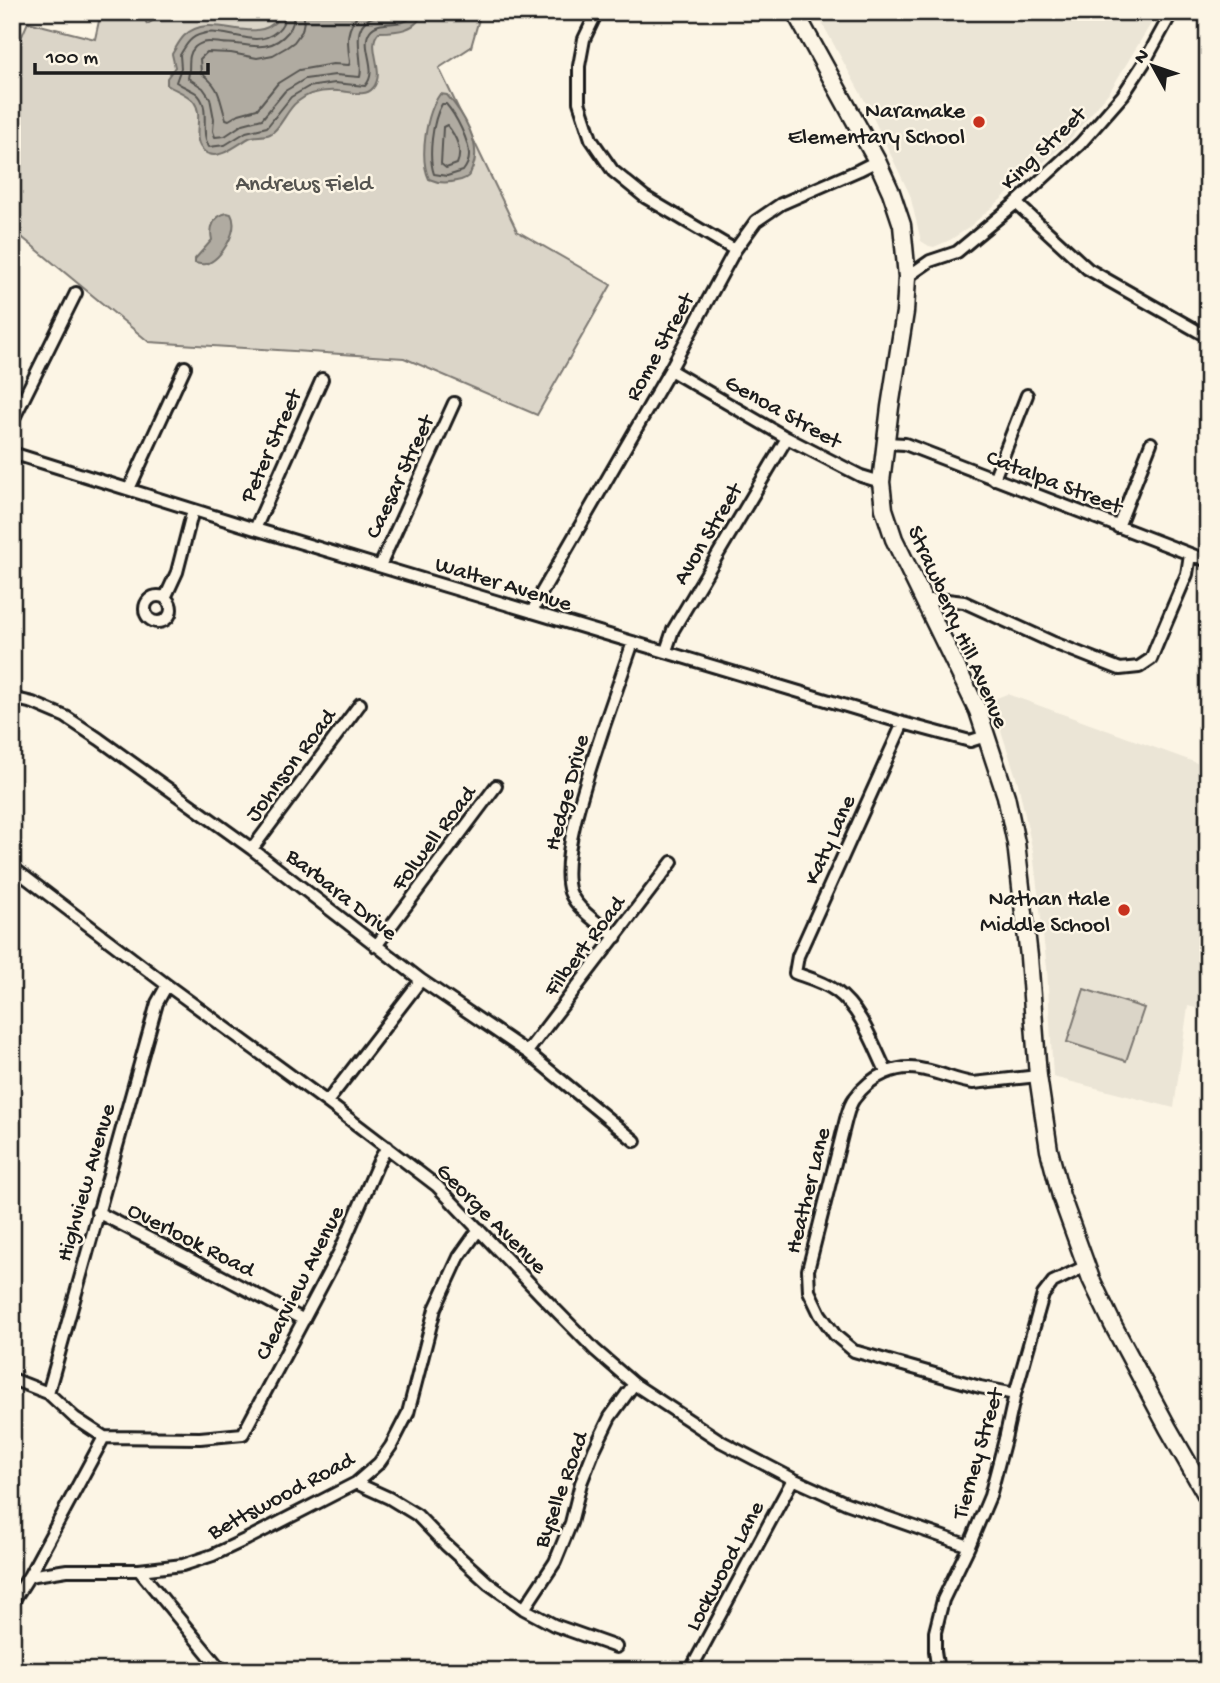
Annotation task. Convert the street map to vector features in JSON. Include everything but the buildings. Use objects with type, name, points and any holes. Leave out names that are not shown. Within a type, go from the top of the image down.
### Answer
[{"type":"main road","name":"Strawberry Hill Avenue","points":[[795,12],[877,160],[902,225],[907,277],[905,312],[881,482],[884,509],[894,539],[978,711],[1006,796],[1016,843],[1029,957],[1038,1076],[1049,1150],[1061,1196],[1086,1266],[1113,1325],[1208,1499]]},
{"type":"street","points":[[597,12],[584,39],[579,66],[579,102],[591,139],[613,172],[645,197],[735,250]]},
{"type":"street","name":"King Street","points":[[907,277],[930,261],[957,252],[1080,144],[1123,95],[1172,12]]},
{"type":"street","name":"Rome Street","points":[[532,612],[735,250],[756,220],[781,204],[877,160]]},
{"type":"street","points":[[1016,202],[1088,269],[1208,337]]},
{"type":"street","points":[[12,422],[76,293]]},
{"type":"street","points":[[129,489],[185,367]]},
{"type":"street","name":"Genoa Street","points":[[670,370],[787,438],[861,476],[881,482]]},
{"type":"street","name":"Peter Street","points":[[255,529],[322,379]]},
{"type":"street","points":[[995,479],[1027,395]]},
{"type":"street","name":"Caesar Street","points":[[380,566],[454,403]]},
{"type":"street","name":"Avon Street","points":[[666,651],[674,630],[787,438]]},
{"type":"street","name":"Catalpa Street","points":[[886,443],[905,444],[1208,561]]},
{"type":"street","points":[[1118,527],[1151,443]]},
{"type":"street","name":"Walter Avenue","points":[[12,453],[255,529],[903,723],[970,741],[986,736]]},
{"type":"street","points":[[165,598],[177,572],[193,510]]},
{"type":"street","points":[[924,600],[964,602],[1054,643],[1120,669],[1139,667],[1151,659],[1187,574],[1190,555]]},
{"type":"street","name":"Hedge Drive","points":[[616,937],[576,903],[567,880],[572,833],[586,782],[633,642]]},
{"type":"street","name":"Barbara Drive","points":[[12,698],[33,703],[66,717],[252,849],[421,980],[527,1052],[635,1141]]},
{"type":"street","name":"Johnson Road","points":[[252,849],[360,704]]},
{"type":"street","name":"Katy Lane","points":[[886,1071],[865,1028],[845,999],[835,990],[795,973],[798,956],[903,723]]},
{"type":"street","name":"Folwell Road","points":[[376,946],[496,786]]},
{"type":"street","name":"Filbert Road","points":[[527,1052],[672,862]]},
{"type":"street","name":"George Avenue","points":[[12,867],[437,1186],[559,1314],[634,1384],[722,1442],[793,1479],[846,1503],[969,1546]]},
{"type":"street","points":[[327,1102],[421,980]]},
{"type":"street","name":"Highview Avenue","points":[[48,1393],[157,1003],[167,985]]},
{"type":"street","points":[[886,1071],[897,1068],[922,1069],[972,1083],[1038,1076]]},
{"type":"street","name":"Heather Lane","points":[[886,1071],[854,1099],[846,1118],[808,1270],[809,1291],[820,1314],[835,1335],[854,1350],[980,1387],[1015,1394]]},
{"type":"street","name":"Clearview Avenue","points":[[104,1437],[200,1438],[243,1434],[340,1251],[387,1147]]},
{"type":"street","name":"Overlook Road","points":[[97,1212],[304,1320]]},
{"type":"street","name":"Bettswood Road","points":[[29,1576],[67,1570],[139,1570],[183,1565],[247,1539],[356,1483],[379,1463],[408,1413],[435,1309],[459,1257],[479,1229]]},
{"type":"street","name":"Tierney Street","points":[[937,1671],[935,1642],[943,1600],[990,1496],[1043,1295],[1058,1278],[1086,1266]]},
{"type":"street","points":[[12,1379],[48,1393],[75,1418],[104,1437],[12,1604]]},
{"type":"street","name":"Byselle Road","points":[[524,1609],[555,1562],[571,1523],[581,1483],[594,1450],[610,1417],[634,1384]]},
{"type":"street","name":"Lockwood Lane","points":[[690,1671],[793,1479]]},
{"type":"street","points":[[356,1483],[417,1515],[489,1584],[524,1609],[554,1625],[616,1647]]},
{"type":"street","points":[[139,1570],[222,1671]]},
{"type":"shaded area","name":"Naramake Elementary School","points":[[816,12],[1158,12],[1110,91],[1069,140],[967,229],[934,247],[921,241],[910,195],[867,105]]},
{"type":"shaded area","name":"Nathan Hale Middle School","points":[[1007,694],[1208,767],[1208,1011],[1188,1006],[1174,1108],[1053,1077],[1047,968],[1033,852],[1018,783],[989,701]]},
{"type":"green space","name":"Andrews Field","points":[[101,12],[142,12],[147,24],[168,12],[481,12],[471,47],[439,68],[517,231],[611,285],[537,415],[404,358],[149,342],[12,229],[12,59],[28,22],[95,39]]},
{"type":"green space","points":[[1084,989],[1144,1008],[1126,1061],[1067,1042]]},
{"type":"water","points":[[276,12],[422,12],[411,27],[379,32],[375,38],[378,74],[370,91],[327,91],[311,94],[293,105],[274,132],[251,137],[222,154],[210,155],[200,147],[198,141],[198,114],[194,102],[167,85],[167,78],[175,67],[172,54],[184,36],[195,29],[220,26],[257,30],[268,27],[278,19]]},
{"type":"water","points":[[440,94],[447,95],[459,111],[473,140],[475,160],[469,175],[461,180],[437,182],[429,179],[426,170],[425,136],[431,112]]},
{"type":"water","points":[[227,213],[231,214],[233,221],[228,244],[212,261],[205,264],[195,263],[195,259],[212,240],[214,223]]},
{"type":"place","name":"Naramake Elementary School","points":[[979,122]]},
{"type":"place","name":"Nathan Hale Middle School","points":[[1124,910]]}]
